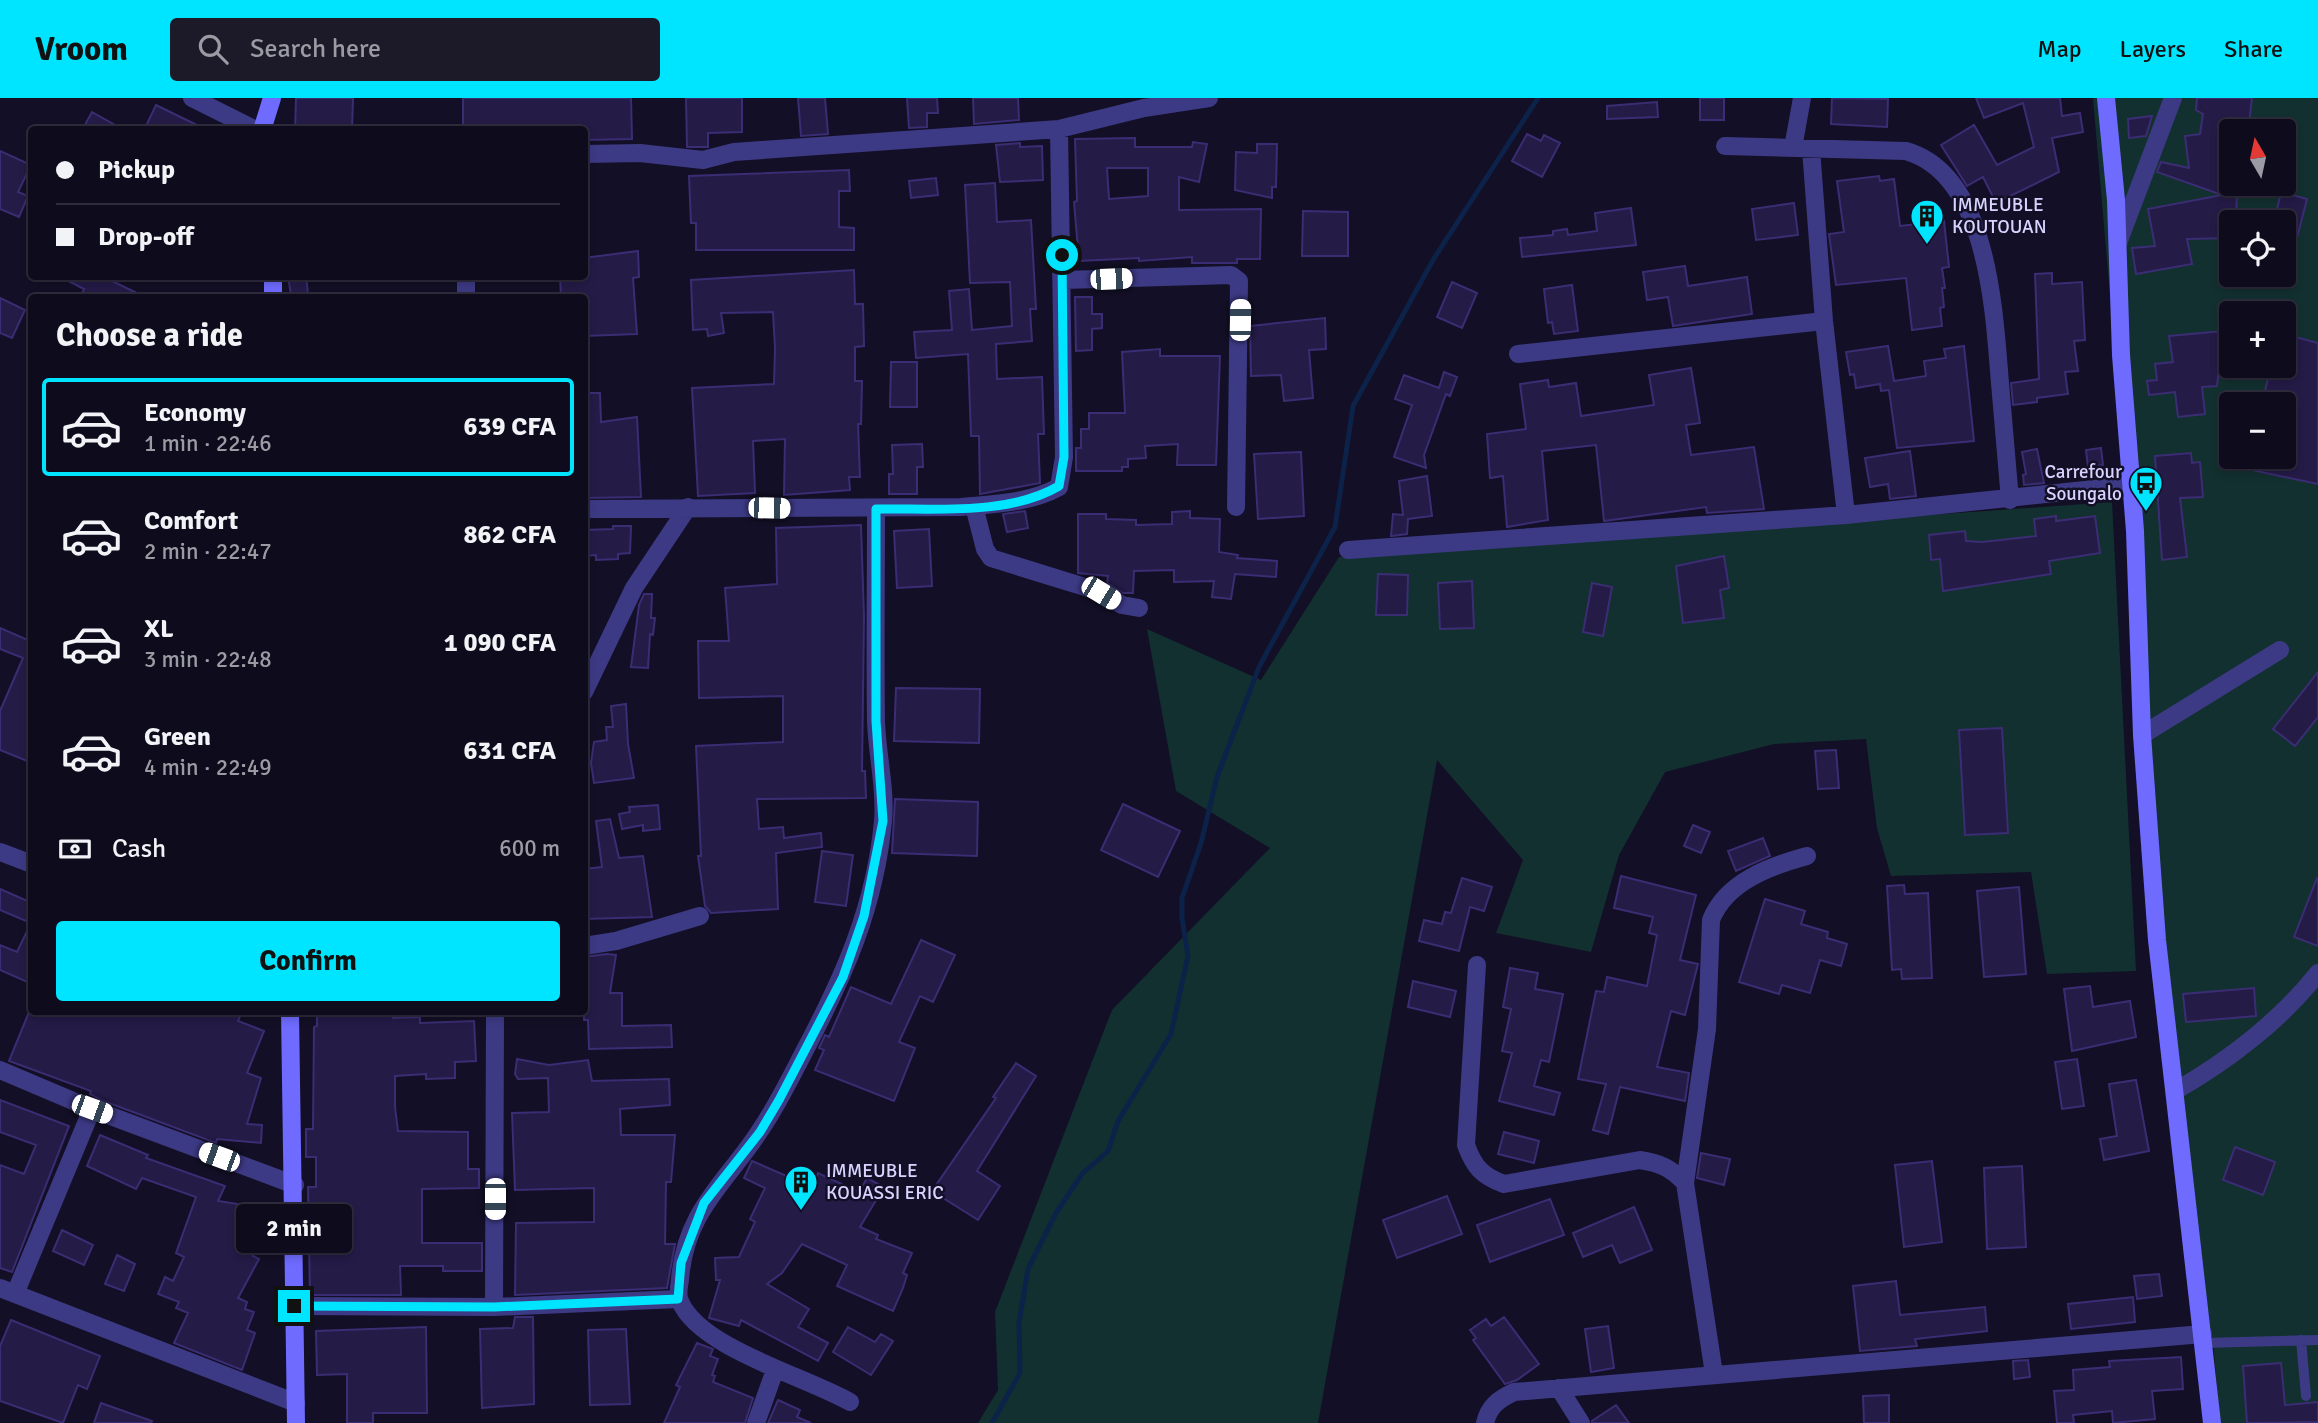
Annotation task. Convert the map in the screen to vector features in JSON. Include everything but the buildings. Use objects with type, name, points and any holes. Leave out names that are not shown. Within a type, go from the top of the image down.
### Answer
[{"type":"street","points":[[192,98],[248,126]]},
{"type":"street","points":[[263,126],[272,98]]},
{"type":"street","points":[[588,154],[640,153],[703,160],[734,152],[1059,129],[1143,108],[1209,98]]},
{"type":"street","points":[[1802,98],[1802,149],[1846,515]]},
{"type":"street","points":[[2106,98],[2118,243],[2121,355],[2132,485],[2142,735],[2157,940],[2212,1423]]},
{"type":"street","points":[[2118,243],[2173,98]]},
{"type":"street","points":[[588,509],[876,509],[974,506],[1027,498],[1059,486],[1064,457],[1059,129]]},
{"type":"street","points":[[1725,146],[1906,151],[1923,156],[1941,170],[1967,211],[1989,271],[2010,500]]},
{"type":"street","points":[[1063,280],[1231,275],[1239,281],[1237,507]]},
{"type":"street","points":[[1518,354],[1824,321]]},
{"type":"street","points":[[1348,550],[1846,515],[2010,500],[2132,485]]},
{"type":"street","points":[[974,506],[985,549],[990,558],[1101,593],[1122,605],[1139,608]]},
{"type":"street","points":[[588,684],[634,588],[688,507]]},
{"type":"street","points":[[850,1402],[824,1387],[775,1370],[717,1338],[689,1315],[678,1299],[681,1263],[704,1203],[760,1132],[779,1100],[843,977],[864,916],[883,821],[876,721],[876,509]]},
{"type":"street","points":[[2142,735],[2280,650]]},
{"type":"street","points":[[0,852],[28,862]]},
{"type":"street","points":[[1714,1374],[1685,1183],[1707,1029],[1710,920],[1717,903],[1734,888],[1779,864],[1807,856]]},
{"type":"street","points":[[588,945],[616,941],[700,916]]},
{"type":"street","points":[[1476,965],[1466,1145],[1472,1163],[1484,1176],[1504,1184],[1640,1160],[1659,1163],[1673,1171],[1685,1183]]},
{"type":"street","points":[[2175,1091],[2222,1061],[2300,996],[2318,973]]},
{"type":"street","points":[[290,1015],[295,1185],[296,1423]]},
{"type":"street","points":[[494,1307],[495,1015]]},
{"type":"street","points":[[0,1070],[92,1109],[295,1185]]},
{"type":"street","points":[[92,1109],[8,1291],[296,1403]]},
{"type":"street","points":[[294,1306],[494,1307],[678,1299]]},
{"type":"street","points":[[1485,1423],[1488,1413],[1498,1399],[1514,1392],[1714,1374],[2204,1339]]},
{"type":"street","points":[[756,1423],[775,1370]]},
{"type":"street","points":[[1559,1388],[1581,1423]]},
{"type":"lane","points":[[2204,1339],[2318,1340]]},
{"type":"lane","points":[[2301,1340],[2306,1396]]},
{"type":"green space","points":[[2093,98],[2318,98],[2318,1423],[2220,1423],[2213,1343],[2200,1343]]},
{"type":"green space","points":[[2112,502],[2136,971],[2047,974],[2031,872],[1891,876],[1877,828],[1866,739],[1774,744],[1665,772],[1619,855],[1591,952],[1496,933],[1523,860],[1437,760],[1318,1423],[978,1423],[998,1390],[995,1312],[1112,1010],[1270,848],[1176,791],[1147,629],[1261,680],[1339,557]]},
{"type":"waterway","points":[[992,1423],[1020,1373],[1019,1323],[1028,1269],[1056,1213],[1082,1174],[1108,1151],[1118,1121],[1171,1034],[1188,956],[1182,898],[1201,843],[1217,777],[1259,667],[1335,527],[1353,406],[1433,260],[1538,98]]},
{"type":"place","name":"IMMEUBLE KOUTOUAN","points":[[1927,246]]},
{"type":"place","name":"Carrefour Soungalo","points":[[2146,513]]},
{"type":"place","name":"IMMEUBLE KOUASSI ERIC","points":[[801,1212]]},
{"type":"route","points":[[294,1306],[494,1307],[678,1299],[681,1263],[704,1203],[760,1132],[779,1100],[843,977],[864,916],[879,847],[884,796],[878,768],[876,721],[876,509],[999,504],[1048,493],[1059,486],[1064,457],[1062,255]]}]
